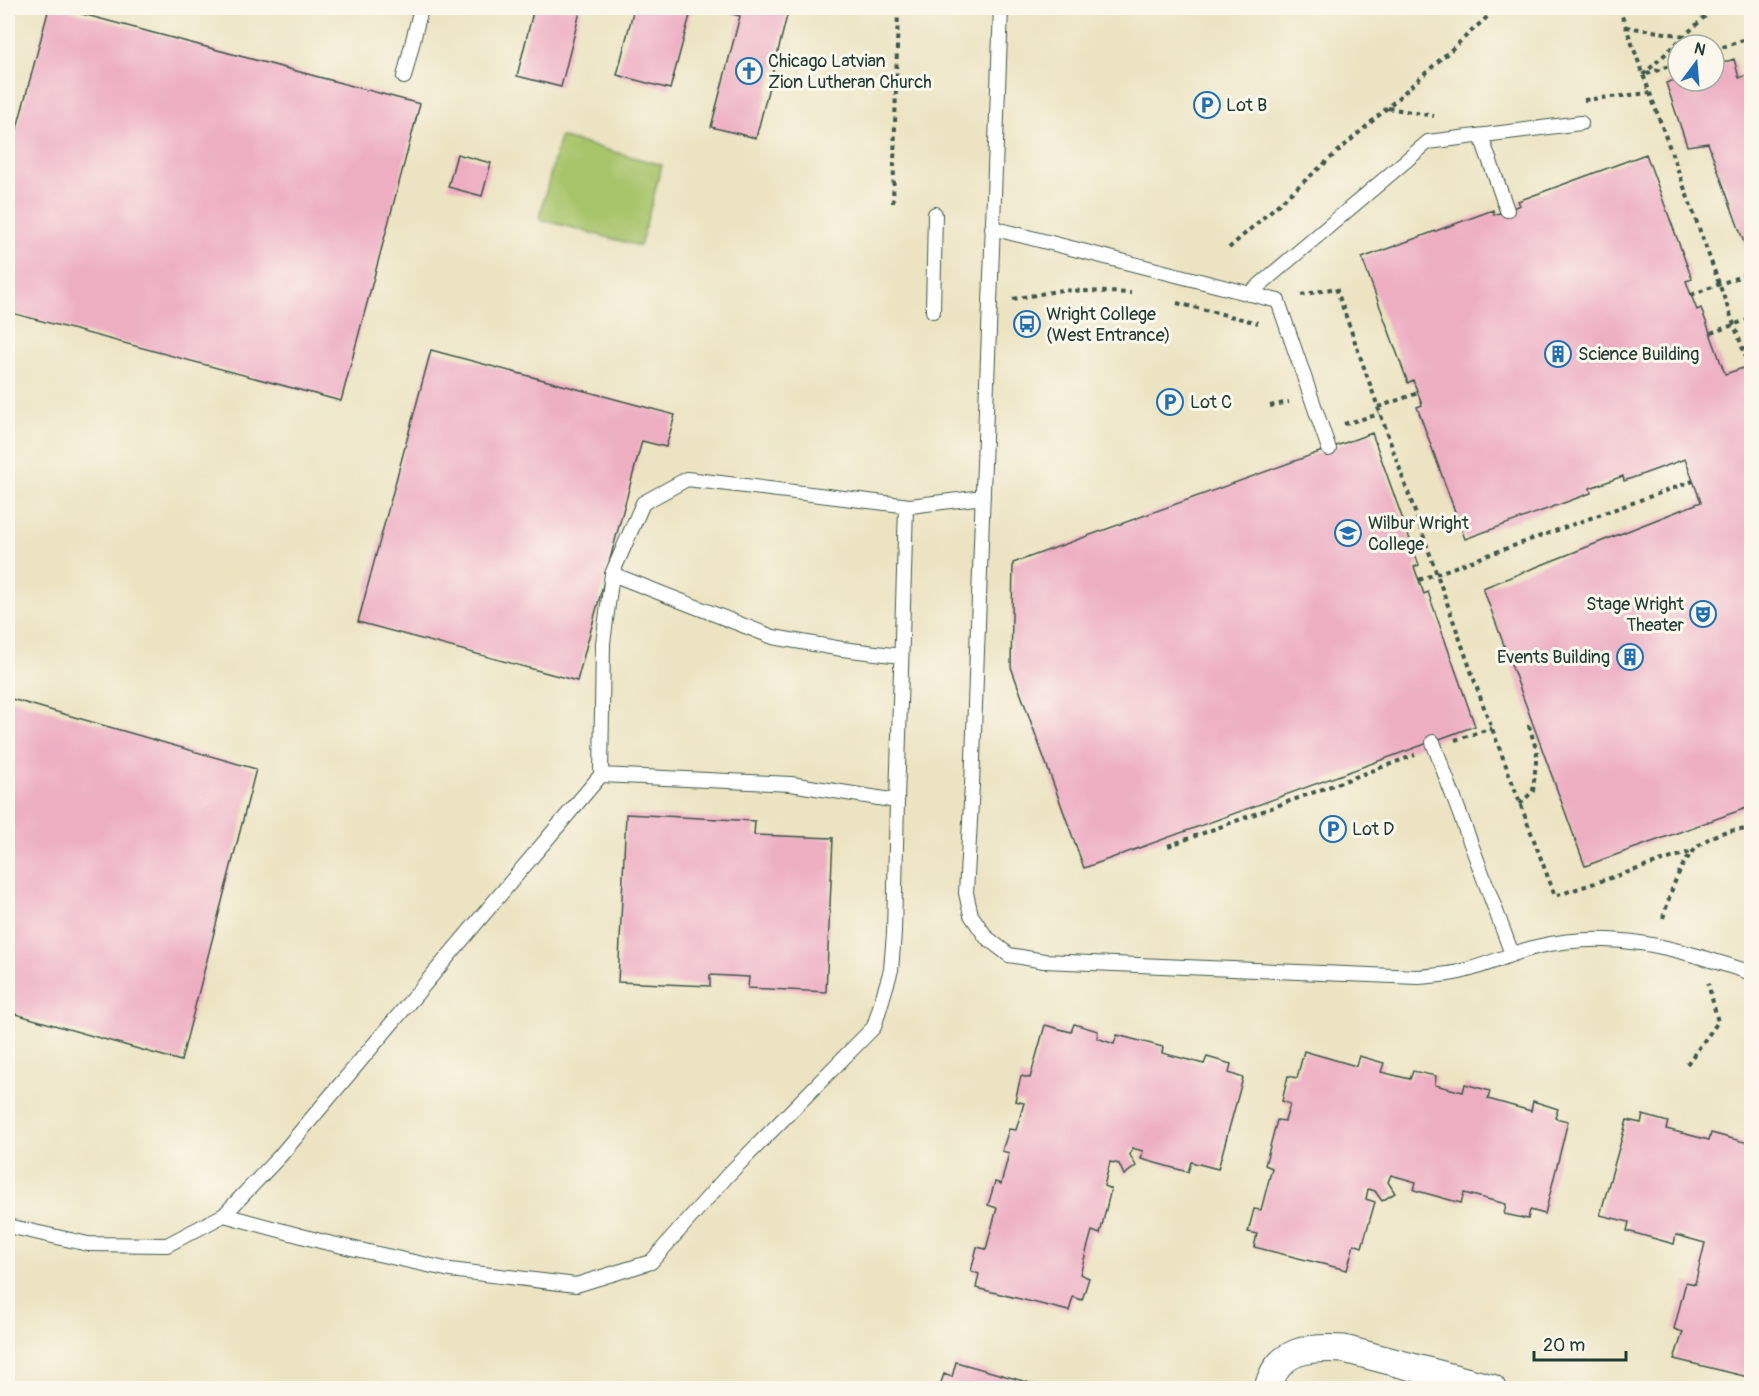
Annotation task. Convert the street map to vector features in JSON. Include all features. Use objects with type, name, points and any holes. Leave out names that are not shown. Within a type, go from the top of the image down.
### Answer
[{"type":"street","points":[[1268,1389],[1277,1368],[1287,1357],[1305,1349],[1344,1349],[1492,1389]]},
{"type":"lane","points":[[404,77],[421,8]]},
{"type":"lane","points":[[1001,8],[966,893],[971,915],[986,937],[1009,955],[1044,961],[1417,977],[1467,970],[1537,947],[1596,939],[1630,940],[1676,949],[1752,973]]},
{"type":"lane","points":[[1249,294],[1428,142],[1581,123]]},
{"type":"lane","points":[[1481,136],[1507,210]]},
{"type":"lane","points":[[933,310],[935,213]]},
{"type":"lane","points":[[992,228],[1278,301],[1329,449]]},
{"type":"lane","points":[[8,1226],[88,1244],[167,1245],[224,1215],[280,1156],[601,775],[603,643],[612,574],[643,503],[687,479],[906,506],[983,497]]},
{"type":"lane","points":[[224,1215],[324,1242],[450,1270],[576,1285],[651,1262],[727,1176],[874,1027],[891,970],[894,933],[906,506]]},
{"type":"lane","points":[[612,574],[773,637],[901,656]]},
{"type":"lane","points":[[1433,742],[1512,954]]},
{"type":"lane","points":[[601,775],[791,784],[897,801]]},
{"type":"path","points":[[893,202],[898,8]]},
{"type":"path","points":[[1230,248],[1497,8]]},
{"type":"path","points":[[1619,8],[1749,366]]},
{"type":"path","points":[[1688,33],[1714,8]]},
{"type":"path","points":[[1626,27],[1666,33]]},
{"type":"path","points":[[1726,46],[1752,37]]},
{"type":"path","points":[[1643,75],[1666,54]]},
{"type":"path","points":[[1643,75],[1666,67]]},
{"type":"path","points":[[1691,295],[1752,272]]},
{"type":"path","points":[[1301,295],[1336,288],[1492,728],[1555,896],[1693,851],[1719,833],[1752,829]]},
{"type":"path","points":[[1013,299],[1062,290],[1131,292]]},
{"type":"path","points":[[1177,303],[1258,323]]},
{"type":"path","points":[[1711,333],[1752,318]]},
{"type":"path","points":[[1378,407],[1418,393]]},
{"type":"path","points":[[1270,406],[1292,401]]},
{"type":"path","points":[[1344,424],[1380,414]]},
{"type":"path","points":[[1419,580],[1693,481]]},
{"type":"path","points":[[1520,804],[1533,791],[1537,752],[1529,726],[1533,725]]},
{"type":"path","points":[[1455,741],[1492,728]]},
{"type":"path","points":[[1168,846],[1418,754]]},
{"type":"path","points":[[1188,830],[1191,837]]},
{"type":"path","points":[[1663,918],[1676,875],[1693,851]]},
{"type":"path","points":[[1687,1064],[1718,1022],[1707,980]]},
{"type":"green space","points":[[560,137],[662,165],[640,246],[539,219]]},
{"type":"building","points":[[49,8],[60,8],[420,104],[341,401],[8,312],[8,162]]},
{"type":"building","points":[[534,8],[581,8],[561,87],[517,76]]},
{"type":"building","points":[[634,8],[692,8],[670,89],[617,75]]},
{"type":"building","name":"Chicago Latvian Zion Lutheran Church","points":[[711,8],[789,8],[756,138],[711,127],[740,16]]},
{"type":"building","points":[[1734,59],[1739,78],[1752,73],[1751,262],[1708,143],[1687,146],[1669,93],[1726,93],[1726,62]]},
{"type":"building","points":[[457,154],[491,163],[482,196],[448,187]]},
{"type":"building","points":[[1646,154],[1692,279],[1686,281],[1691,295],[1697,310],[1701,308],[1725,374],[1752,365],[1752,806],[1585,866],[1483,588],[1701,502],[1685,459],[1624,481],[1623,476],[1590,488],[1591,493],[1465,539],[1417,407],[1422,405],[1418,393],[1413,380],[1408,383],[1362,258],[1493,210],[1494,215],[1520,205],[1518,201]]},
{"type":"building","points":[[431,350],[675,415],[666,447],[642,441],[577,681],[358,622]]},
{"type":"building","points":[[1372,433],[1419,565],[1414,567],[1424,594],[1428,592],[1475,726],[1084,868],[1011,667],[1013,563]]},
{"type":"building","points":[[8,698],[256,769],[181,1061],[8,1012]]},
{"type":"building","points":[[626,814],[755,821],[754,835],[833,838],[826,992],[748,988],[749,977],[710,975],[710,986],[618,982]]},
{"type":"building","points":[[1074,1024],[1098,1031],[1097,1038],[1114,1044],[1117,1035],[1163,1047],[1162,1053],[1204,1064],[1207,1057],[1231,1064],[1229,1073],[1243,1078],[1218,1169],[1191,1162],[1188,1172],[1141,1159],[1143,1151],[1132,1148],[1130,1155],[1136,1166],[1124,1175],[1119,1164],[1110,1162],[1104,1186],[1111,1189],[1100,1234],[1092,1231],[1080,1274],[1089,1278],[1082,1300],[1073,1297],[1069,1311],[976,1288],[979,1274],[971,1271],[977,1247],[986,1249],[997,1208],[988,1205],[995,1182],[1001,1184],[1009,1153],[1002,1151],[1009,1129],[1016,1130],[1024,1103],[1015,1101],[1021,1076],[1030,1078],[1045,1025],[1071,1032]]},
{"type":"building","points":[[1304,1051],[1356,1066],[1359,1056],[1384,1063],[1381,1072],[1410,1079],[1413,1071],[1436,1076],[1435,1085],[1463,1092],[1465,1084],[1490,1091],[1488,1099],[1531,1111],[1533,1101],[1558,1109],[1555,1118],[1568,1121],[1545,1214],[1530,1210],[1528,1219],[1504,1214],[1506,1204],[1464,1193],[1461,1203],[1414,1190],[1416,1182],[1391,1175],[1388,1182],[1395,1193],[1382,1201],[1375,1191],[1368,1189],[1366,1199],[1375,1202],[1362,1247],[1354,1244],[1347,1270],[1254,1247],[1257,1234],[1248,1232],[1254,1209],[1261,1210],[1272,1168],[1265,1165],[1277,1120],[1285,1121],[1290,1104],[1282,1101],[1288,1076],[1297,1078]]},
{"type":"building","points":[[1643,1115],[1668,1122],[1666,1129],[1709,1140],[1711,1133],[1752,1144],[1752,1378],[1674,1359],[1683,1332],[1674,1329],[1686,1282],[1695,1284],[1705,1243],[1676,1235],[1674,1244],[1627,1231],[1629,1222],[1600,1215],[1627,1120],[1641,1123]]},
{"type":"building","points":[[956,1362],[1048,1388],[939,1388],[944,1374],[952,1377]]},
{"type":"place","name":"Chicago Latvian Zion Lutheran Church","points":[[749,71]]},
{"type":"place","name":"Lot B","points":[[1207,105]]},
{"type":"place","name":"Wright College (West Entrance)","points":[[1027,324]]},
{"type":"place","name":"Science Building","points":[[1558,354]]},
{"type":"place","name":"Lot C","points":[[1170,402]]},
{"type":"place","name":"Wilbur Wright College","points":[[1348,533]]},
{"type":"place","name":"Stage Wright Theater","points":[[1703,614]]},
{"type":"place","name":"Events Building","points":[[1630,657]]},
{"type":"place","name":"Lot D","points":[[1333,829]]}]
